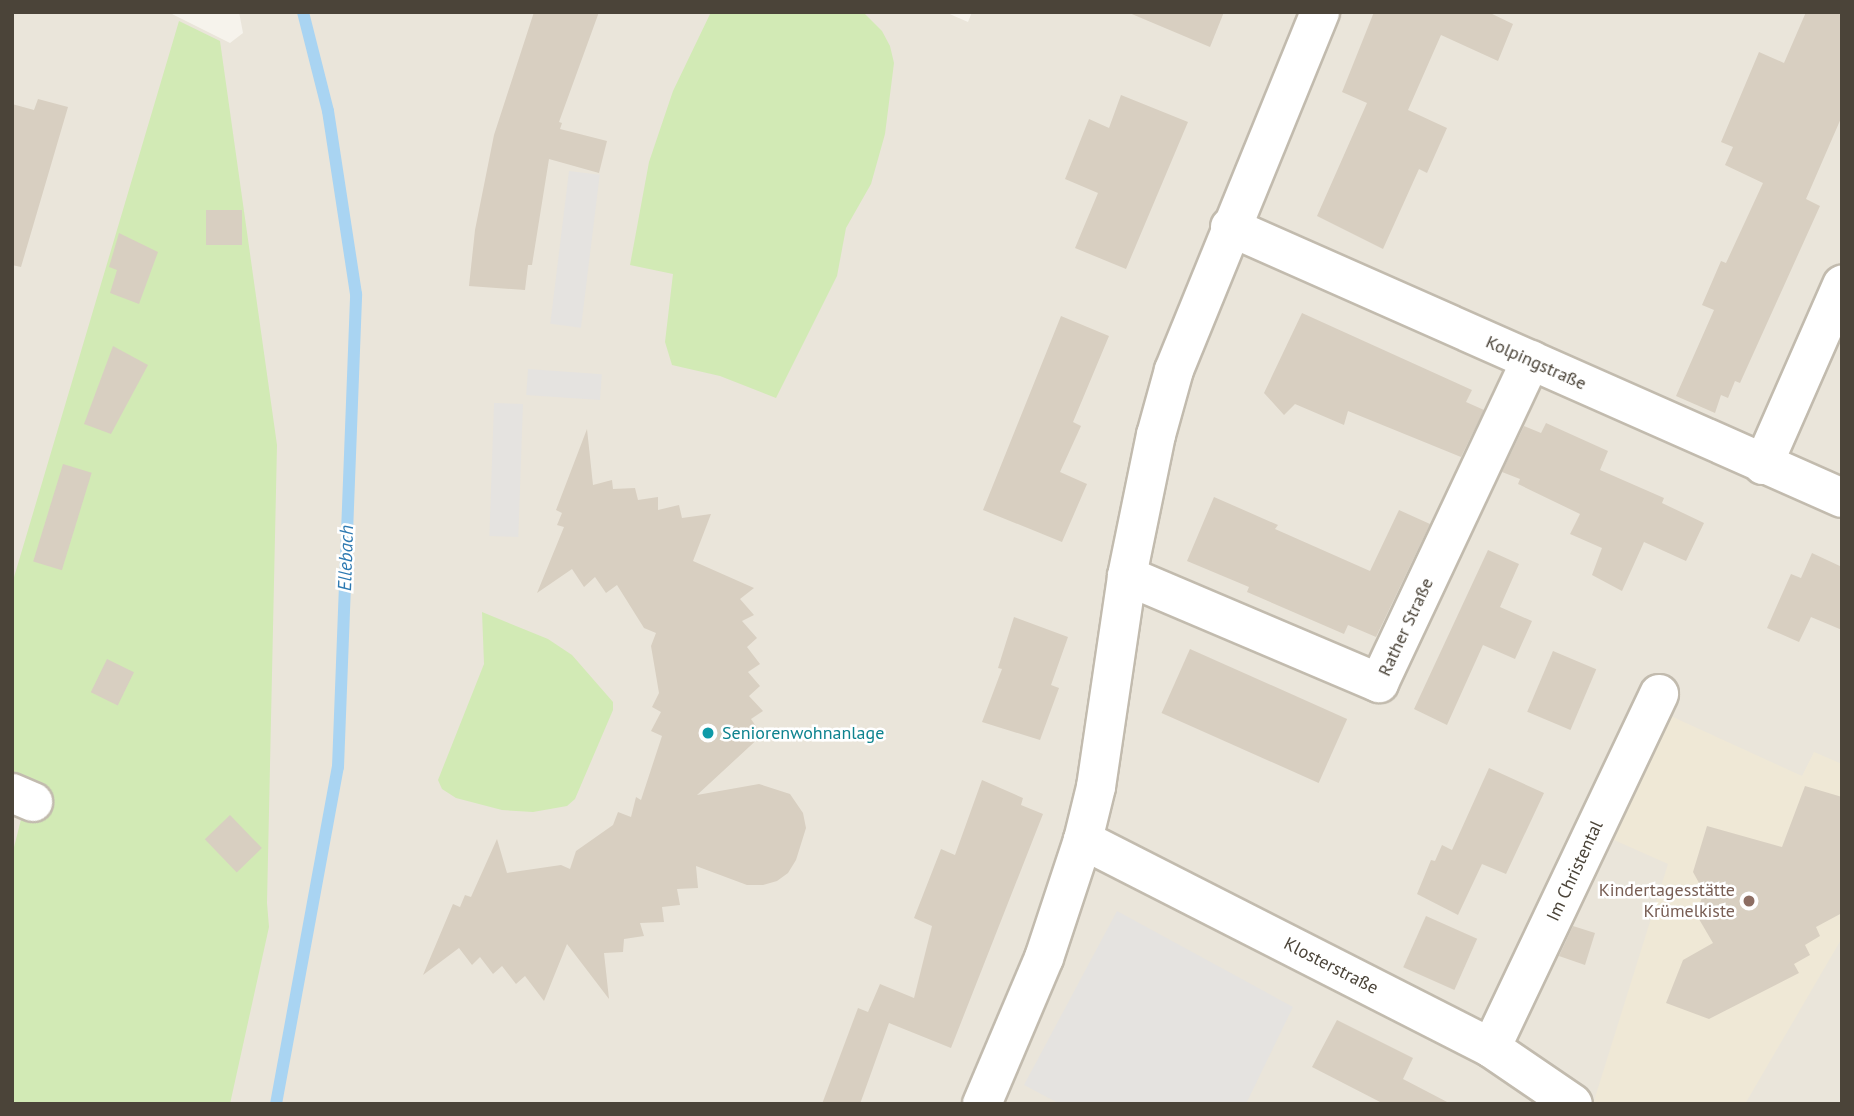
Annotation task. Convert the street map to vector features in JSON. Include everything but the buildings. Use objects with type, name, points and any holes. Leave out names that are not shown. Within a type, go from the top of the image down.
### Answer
[{"type":"street","points":[[982,1104],[1044,958],[1083,840],[1096,787],[1127,576],[1156,435],[1174,370],[1230,227],[1320,12]]},
{"type":"street","name":"Kolpingstraße","points":[[1230,227],[1842,498]]},
{"type":"street","points":[[1763,465],[1842,285]]},
{"type":"street","name":"Rather Straße","points":[[1127,576],[1380,683],[1531,360]]},
{"type":"street","name":"Im Christental","points":[[1491,1048],[1659,694]]},
{"type":"street","name":"Klosterstraße","points":[[1083,840],[1491,1048],[1573,1104]]},
{"type":"shaded area","points":[[12,12],[168,12],[230,43],[243,33],[239,12],[945,12],[968,22],[972,12],[1842,12],[1842,1104],[12,1104]]},
{"type":"shaded area","points":[[569,171],[600,175],[581,328],[550,324]]},
{"type":"shaded area","points":[[528,369],[602,374],[600,400],[526,395]]},
{"type":"shaded area","points":[[494,403],[523,404],[518,537],[489,536]]},
{"type":"shaded area","name":"Kindertagesstätte Krümelkiste","points":[[1662,712],[1802,776],[1814,752],[1842,764],[1842,938],[1745,1104],[1593,1104],[1668,864],[1605,836]]},
{"type":"shaded area","points":[[1117,911],[1293,1007],[1246,1104],[1060,1104],[1024,1085]]},
{"type":"green space","points":[[711,12],[863,12],[882,31],[890,46],[894,63],[885,134],[871,184],[846,228],[837,276],[776,398],[720,376],[672,365],[665,342],[673,274],[630,265],[649,162],[673,91]]},
{"type":"green space","points":[[179,21],[220,41],[277,445],[267,903],[269,927],[230,1104],[12,1104],[12,855],[29,788],[12,779],[12,584]]},
{"type":"green space","points":[[482,612],[548,639],[572,655],[613,702],[613,710],[575,799],[567,806],[533,812],[502,810],[456,798],[442,789],[438,780],[484,664]]},
{"type":"waterway","name":"Ellebach","points":[[276,1104],[338,767],[356,294],[328,111],[303,12]]},
{"type":"place","name":"Seniorenwohnanlage","points":[[708,733]]},
{"type":"place","name":"Kindertagesstätte Krümelkiste","points":[[1749,901]]}]
